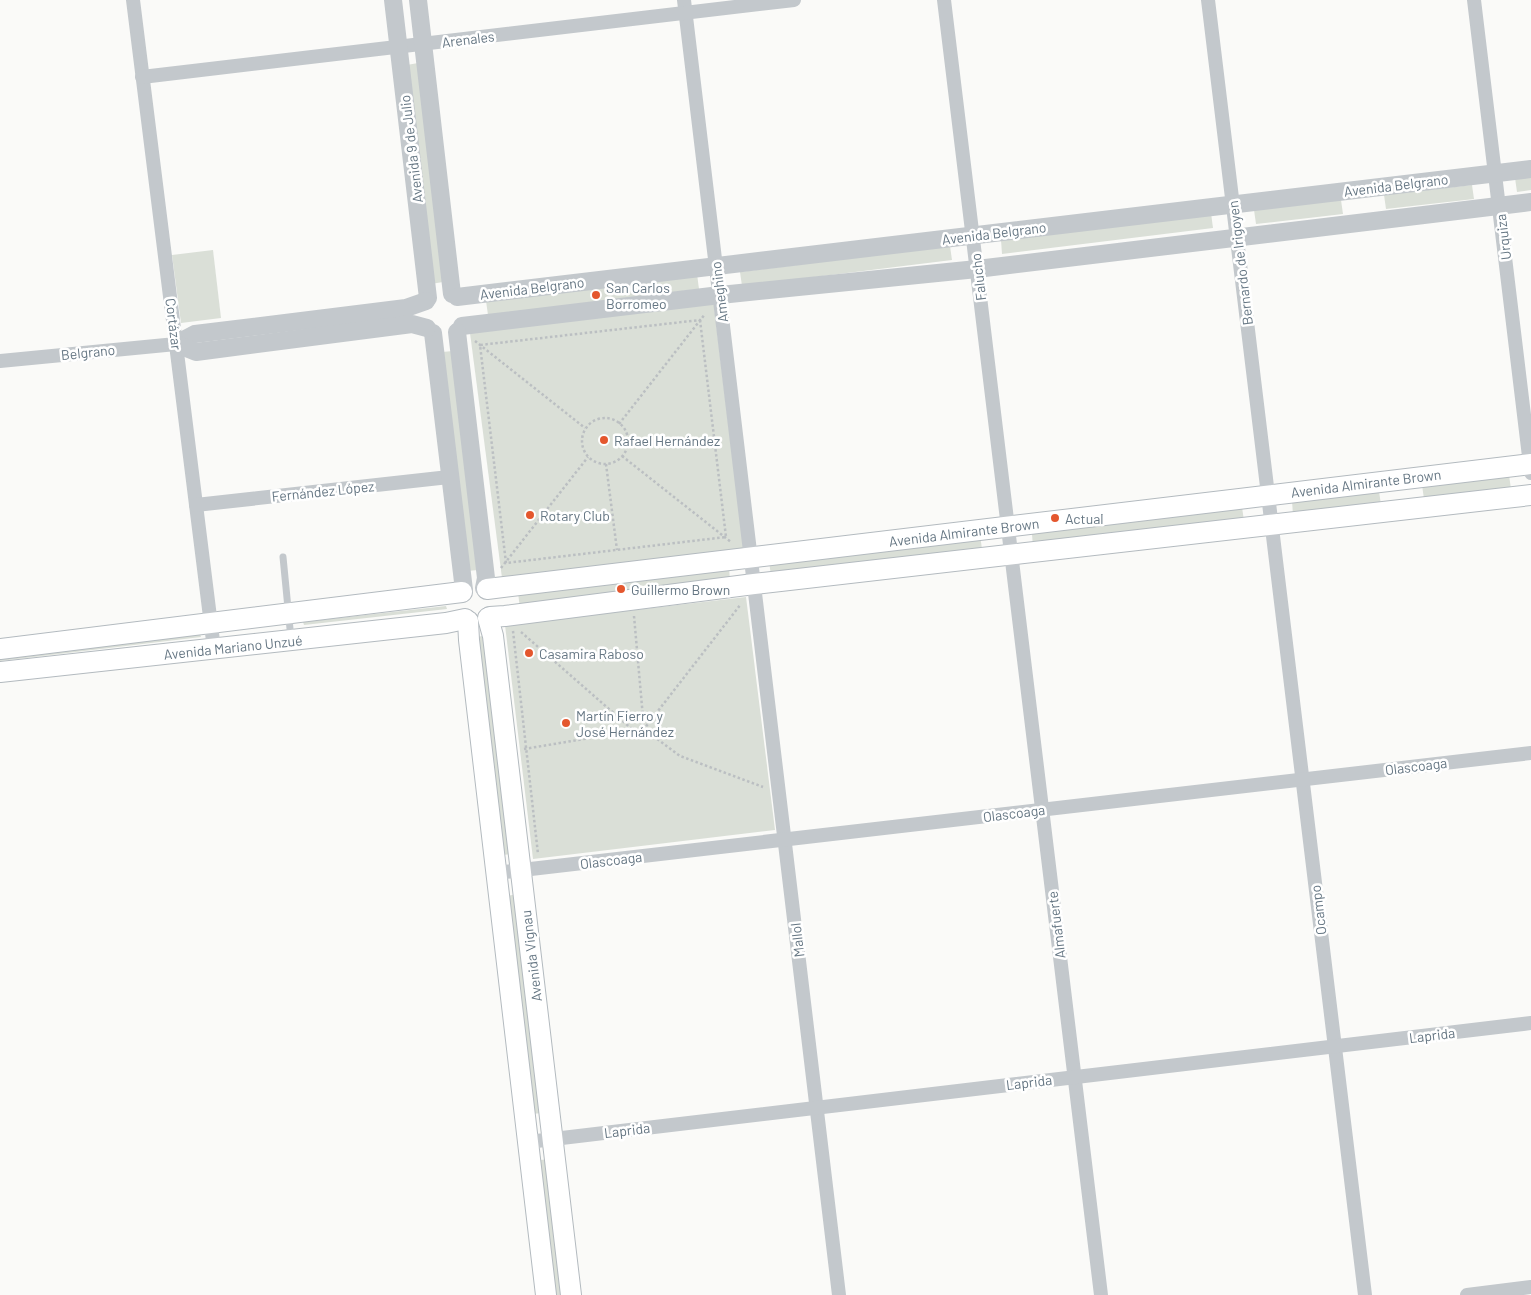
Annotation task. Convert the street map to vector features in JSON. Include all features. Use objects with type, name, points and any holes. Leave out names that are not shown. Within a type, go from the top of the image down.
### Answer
[{"type":"main road","name":"Avenida Almirante Brown","points":[[485,589],[1268,495],[1531,467]]},
{"type":"main road","name":"Avenida Almirante Brown","points":[[499,619],[754,584],[1531,495]]},
{"type":"main road","points":[[475,586],[485,589],[491,594],[499,619],[480,623],[466,620],[459,612],[457,606],[463,591],[475,586]]},
{"type":"main road","name":"Avenida Mariano Unzué","points":[[0,649],[463,591]]},
{"type":"main road","name":"Avenida Vignau","points":[[499,619],[493,636],[516,751],[530,869],[552,1139],[571,1295]]},
{"type":"main road","name":"Avenida Mariano Unzué","points":[[0,672],[466,620]]},
{"type":"main road","name":"Avenida Vignau","points":[[466,620],[546,1295]]},
{"type":"street","name":"Cortázar","points":[[133,0],[214,649]]},
{"type":"street","name":"Avenida 9 de Julio","points":[[393,0],[427,300]]},
{"type":"street","name":"Avenida 9 de Julio","points":[[418,0],[455,295]]},
{"type":"street","name":"Arenales","points":[[142,77],[423,45],[685,6],[794,0]]},
{"type":"street","name":"Falucho","points":[[944,0],[1012,555]]},
{"type":"street","name":"Bernardo de Irigoyen","points":[[1208,0],[1272,526]]},
{"type":"street","name":"Urquiza","points":[[1474,0],[1531,467]]},
{"type":"street","name":"Ameghino","points":[[685,6],[754,584]]},
{"type":"street","name":"Avenida Belgrano","points":[[455,295],[716,266],[1531,168]]},
{"type":"street","points":[[176,344],[195,334],[412,324],[446,336],[460,329],[720,294],[976,269],[1531,202]]},
{"type":"street","points":[[306,329],[406,308],[442,292],[455,295],[464,306],[466,313],[460,329],[486,578],[485,589]]},
{"type":"street","points":[[427,300],[422,311],[422,317],[430,331],[463,591]]},
{"type":"street","name":"Belgrano","points":[[0,361],[176,344]]},
{"type":"street","name":"Fernández López","points":[[196,505],[449,477]]},
{"type":"street","name":"Ocampo","points":[[1272,526],[1365,1295]]},
{"type":"street","name":"Almafuerte","points":[[1012,555],[1101,1295]]},
{"type":"street","name":"Mallol","points":[[754,584],[839,1295]]},
{"type":"street","name":"Olascoaga","points":[[496,873],[1531,753]]},
{"type":"street","name":"Laprida","points":[[528,1142],[1531,1023]]},
{"type":"street","points":[[1468,1295],[1531,1288]]},
{"type":"lane","points":[[283,557],[291,640]]},
{"type":"path","points":[[620,424],[720,294]]},
{"type":"path","points":[[480,345],[700,320]]},
{"type":"path","points":[[700,320],[726,538]]},
{"type":"path","points":[[460,329],[585,428]]},
{"type":"path","points":[[480,345],[506,563]]},
{"type":"path","points":[[605,418],[620,424],[627,436],[628,443],[622,456],[612,463],[606,464],[600,464],[588,457],[582,443],[582,435],[585,428],[591,422],[605,418]]},
{"type":"path","points":[[622,456],[751,558]]},
{"type":"path","points":[[485,589],[588,457]]},
{"type":"path","points":[[606,464],[616,550]]},
{"type":"path","points":[[506,563],[726,538]]},
{"type":"path","points":[[516,751],[644,728],[754,584]]},
{"type":"path","points":[[632,600],[644,728],[680,756],[779,793]]},
{"type":"path","points":[[499,619],[633,730]]},
{"type":"path","points":[[499,619],[530,869]]},
{"type":"shaded area","points":[[418,63],[443,282],[431,284],[407,65]]},
{"type":"shaded area","points":[[1531,176],[1531,190],[1517,192],[1515,178]]},
{"type":"shaded area","points":[[1472,185],[1474,199],[1386,209],[1384,195]]},
{"type":"shaded area","points":[[1341,200],[1343,214],[1256,224],[1254,210]]},
{"type":"shaded area","points":[[1211,213],[1213,228],[1002,254],[1001,240]]},
{"type":"shaded area","points":[[950,246],[952,260],[742,286],[740,272]]},
{"type":"shaded area","points":[[213,250],[221,318],[181,323],[172,255]]},
{"type":"shaded area","points":[[697,274],[699,289],[488,315],[486,301]]},
{"type":"shaded area","points":[[713,298],[744,552],[502,578],[470,333]]},
{"type":"shaded area","points":[[453,351],[478,570],[467,571],[442,352]]},
{"type":"shaded area","points":[[1509,475],[1511,489],[1424,499],[1422,485]]},
{"type":"shaded area","points":[[1379,491],[1381,505],[1293,515],[1292,501]]},
{"type":"shaded area","points":[[1242,507],[1244,521],[1033,548],[1032,534]]},
{"type":"shaded area","points":[[980,535],[982,549],[771,576],[769,561]]},
{"type":"shaded area","points":[[729,567],[730,581],[520,608],[518,593]]},
{"type":"shaded area","points":[[746,597],[775,830],[533,859],[505,625]]},
{"type":"shaded area","points":[[446,606],[447,609],[304,625],[303,622]]},
{"type":"shaded area","points":[[200,634],[201,637],[0,661],[0,658]]},
{"type":"shaded area","points":[[488,635],[513,854],[502,855],[477,637]]},
{"type":"shaded area","points":[[518,894],[543,1113],[531,1114],[506,896]]},
{"type":"shaded area","points":[[551,1159],[567,1295],[555,1295],[540,1160]]},
{"type":"place","name":"San Carlos Borromeo","points":[[596,295]]},
{"type":"place","name":"Rafael Hernández","points":[[604,440]]},
{"type":"place","name":"Rotary Club","points":[[530,515]]},
{"type":"place","name":"Actual","points":[[1055,518]]},
{"type":"place","name":"Guillermo Brown","points":[[621,589]]},
{"type":"place","name":"Casamira Raboso","points":[[529,653]]},
{"type":"place","name":"Martín Fierro y José Hernández","points":[[566,723]]}]
